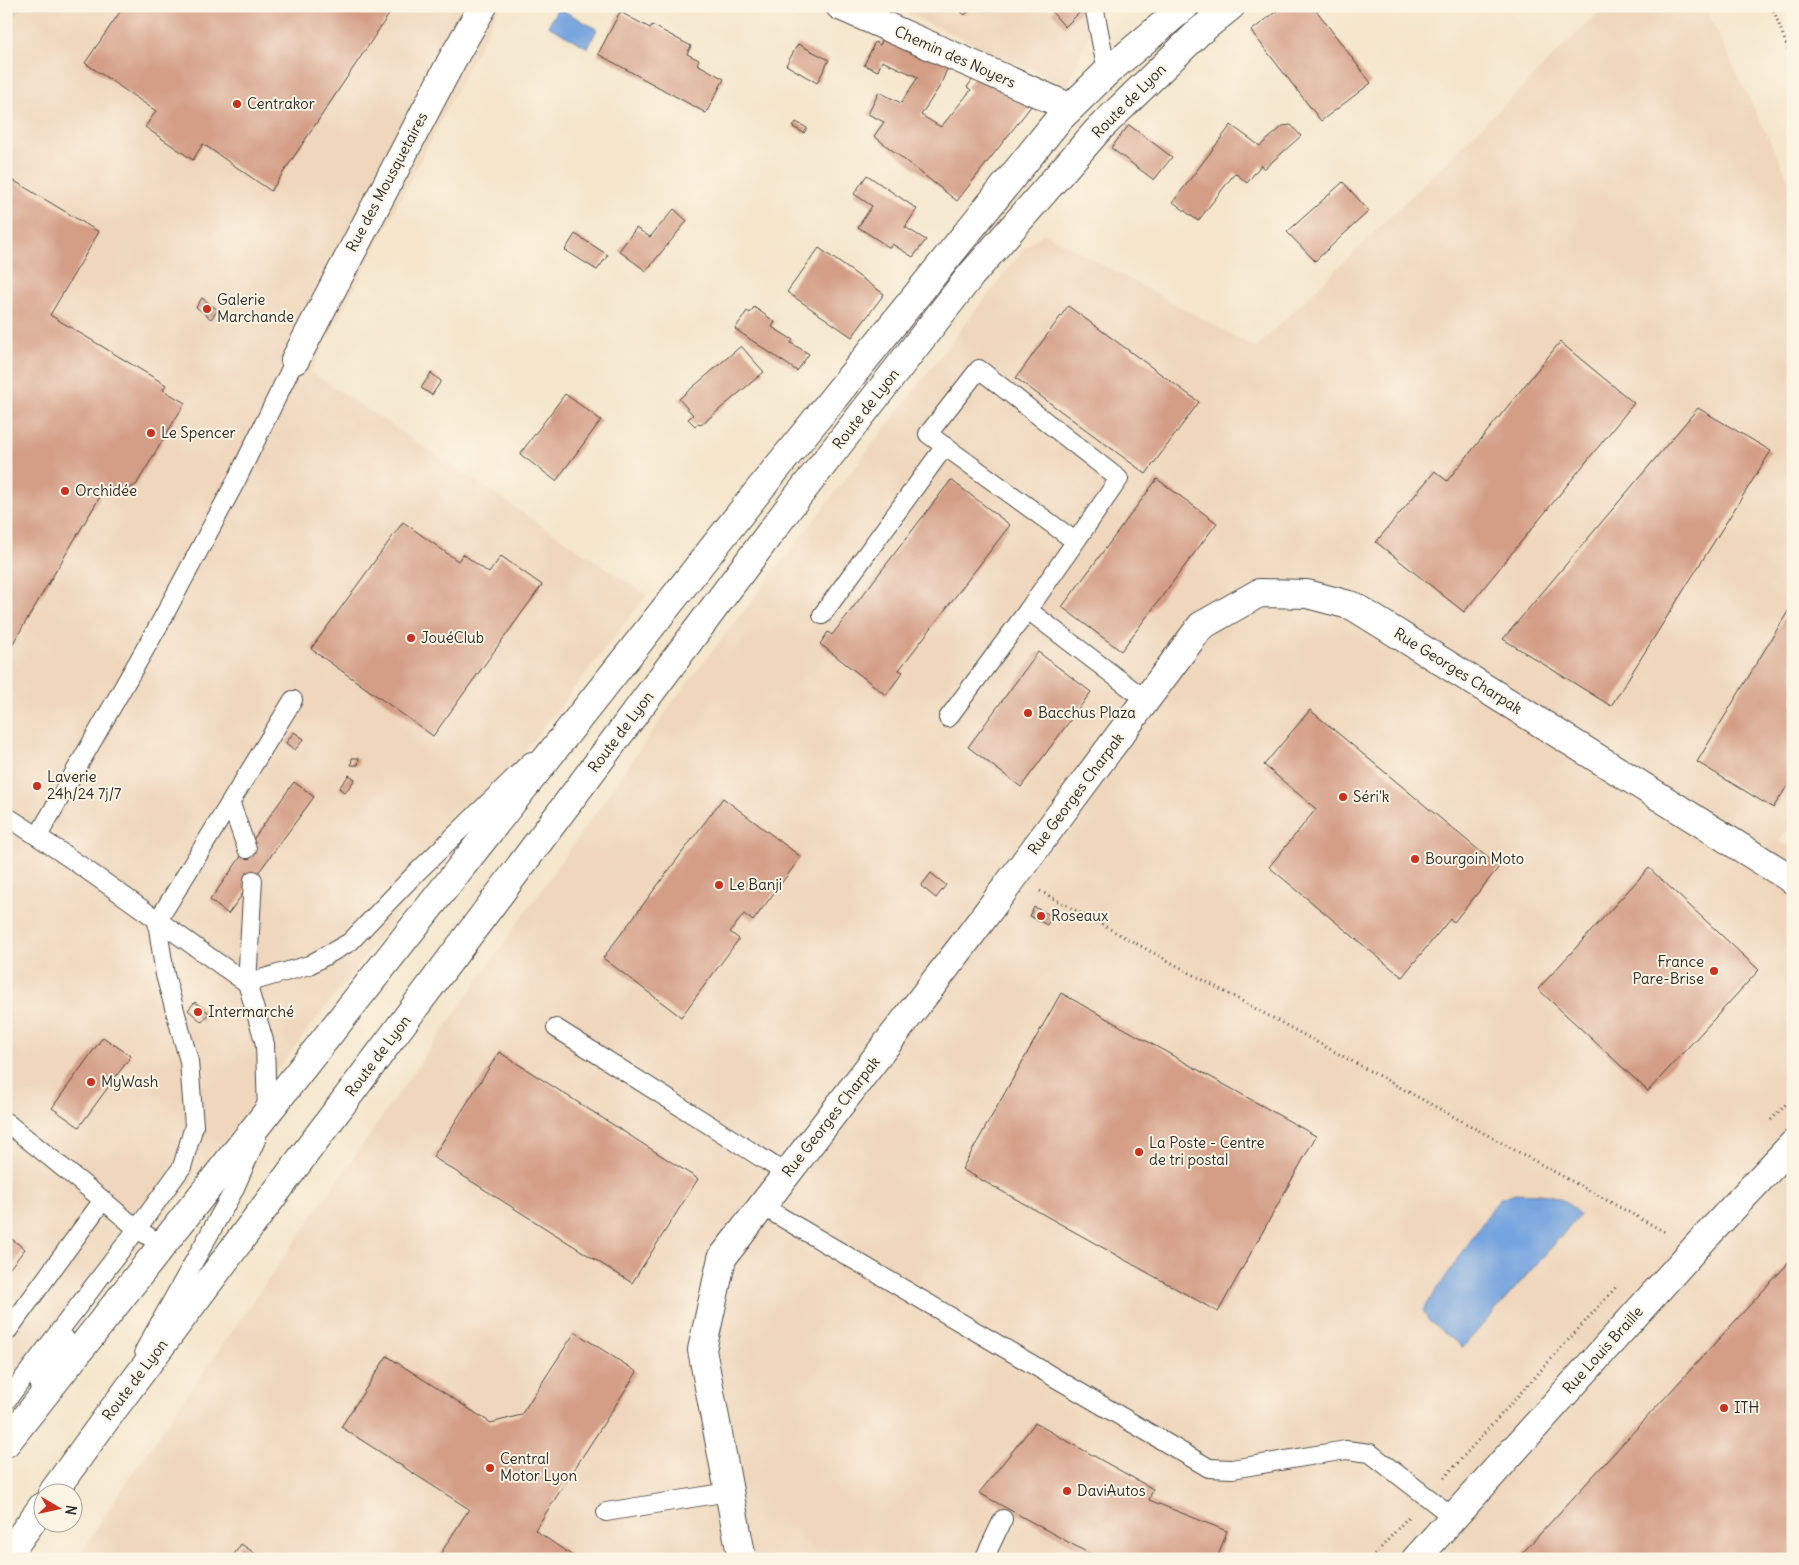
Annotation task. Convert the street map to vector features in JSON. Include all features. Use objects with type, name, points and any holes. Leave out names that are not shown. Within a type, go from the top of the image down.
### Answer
[{"type":"main road","name":"Rue des Mousquetaires","points":[[295,360],[452,60],[483,6]]},
{"type":"main road","name":"Chemin des Noyers","points":[[840,6],[1070,107]]},
{"type":"main road","name":"Route de Lyon","points":[[7,1442],[752,500],[1070,107],[1107,72],[1185,6]]},
{"type":"main road","name":"Route de Lyon","points":[[60,1482],[785,513],[971,275],[1098,130],[1200,31],[1231,6]]},
{"type":"main road","name":"Rue Georges Charpak","points":[[742,1559],[702,1350],[722,1258],[1014,877],[1201,626],[1259,593],[1307,594],[1352,606],[1793,880]]},
{"type":"main road","name":"Rue Louis Braille","points":[[1416,1559],[1690,1254],[1793,1144]]},
{"type":"main road","points":[[6,1557],[32,1520]]},
{"type":"lane","points":[[1094,6],[1107,72]]},
{"type":"lane","points":[[38,836],[160,623],[240,472],[295,360]]},
{"type":"lane","points":[[948,718],[1028,610],[1118,478],[979,369],[928,434],[1075,541]]},
{"type":"lane","points":[[822,615],[945,446]]},
{"type":"lane","points":[[1028,610],[1146,700]]},
{"type":"lane","points":[[6,1401],[182,1167],[194,1126],[188,1060],[165,975],[157,922],[293,700]]},
{"type":"lane","points":[[247,983],[309,965],[350,942],[413,876],[593,701]]},
{"type":"lane","points":[[231,804],[247,849]]},
{"type":"lane","points":[[6,816],[38,836],[157,922],[247,983]]},
{"type":"lane","points":[[106,1419],[234,1190],[268,1110],[265,1044],[247,983],[253,880]]},
{"type":"lane","points":[[556,1028],[787,1174]]},
{"type":"lane","points":[[6,1122],[137,1229],[162,1245]]},
{"type":"lane","points":[[6,1333],[103,1200]]},
{"type":"lane","points":[[762,1206],[1209,1468],[1232,1469],[1346,1450],[1370,1453],[1453,1517]]},
{"type":"lane","points":[[7,1442],[97,1281]]},
{"type":"lane","points":[[606,1512],[728,1492]]},
{"type":"lane","points":[[984,1559],[1003,1519]]},
{"type":"path","points":[[1772,6],[1793,62]]},
{"type":"path","points":[[1014,877],[1665,1232]]},
{"type":"shaded area","points":[[6,6],[22,6],[6,28]]},
{"type":"shaded area","points":[[22,6],[500,6],[311,372],[647,595],[303,1036],[222,1144],[6,1411],[6,28]]},
{"type":"shaded area","points":[[890,6],[1101,6],[1067,86]]},
{"type":"shaded area","points":[[1605,6],[1704,6],[1793,188],[1793,823],[1779,841],[1793,849],[1793,1559],[77,1559],[127,1481],[673,702],[1025,247],[1044,233],[1256,348]]},
{"type":"water","points":[[558,8],[597,29],[588,48],[548,26]]},
{"type":"water","points":[[1515,1193],[1550,1195],[1564,1201],[1580,1215],[1463,1347],[1429,1321],[1423,1310],[1499,1199]]},
{"type":"building","name":"Centrakor","points":[[124,6],[386,6],[392,10],[271,191],[203,144],[193,160],[145,127],[156,111],[85,63]]},
{"type":"building","points":[[954,6],[972,6],[965,15]]},
{"type":"building","points":[[1059,6],[1078,6],[1082,10],[1065,27],[1052,12]]},
{"type":"building","points":[[1283,6],[1313,6],[1371,83],[1321,121],[1251,31]]},
{"type":"building","points":[[620,12],[650,28],[652,25],[691,46],[687,54],[699,60],[697,64],[724,79],[706,113],[598,54]]},
{"type":"building","points":[[885,34],[950,62],[940,86],[921,115],[941,127],[971,90],[967,87],[977,74],[1032,105],[957,201],[874,136],[884,122],[868,114],[879,92],[901,103],[918,77],[882,61],[878,71],[864,65],[875,42],[880,45]]},
{"type":"building","points":[[798,44],[829,60],[817,83],[786,65]]},
{"type":"building","points":[[796,122],[807,128],[804,133],[793,127]]},
{"type":"building","points":[[1129,125],[1172,157],[1154,180],[1111,148]]},
{"type":"building","points":[[1231,125],[1260,146],[1283,126],[1291,125],[1301,136],[1264,169],[1261,165],[1247,183],[1235,173],[1198,221],[1173,202]]},
{"type":"building","points":[[867,175],[917,209],[905,227],[926,240],[913,257],[892,244],[890,248],[858,227],[872,206],[854,194]]},
{"type":"building","points":[[6,176],[99,232],[50,315],[166,385],[163,390],[185,403],[136,485],[114,496],[104,490],[6,655]]},
{"type":"building","points":[[1343,182],[1369,211],[1315,261],[1287,232]]},
{"type":"building","points":[[674,209],[687,221],[646,271],[619,251],[636,228],[650,237]]},
{"type":"building","points":[[575,234],[608,255],[597,270],[565,250]]},
{"type":"building","points":[[819,248],[884,294],[852,337],[787,292]]},
{"type":"building","name":"Galerie Marchande","points":[[202,298],[218,310],[211,319],[196,307]]},
{"type":"building","points":[[1068,306],[1199,402],[1146,474],[1016,378]]},
{"type":"building","points":[[754,307],[775,322],[772,327],[793,340],[791,343],[809,354],[797,371],[735,329],[747,311],[750,313]]},
{"type":"building","points":[[1560,342],[1634,403],[1464,612],[1376,542],[1435,471],[1447,481]]},
{"type":"building","points":[[741,346],[764,372],[701,425],[699,423],[695,426],[688,419],[693,415],[679,399]]},
{"type":"building","points":[[431,373],[441,381],[432,395],[421,388]]},
{"type":"building","points":[[565,394],[601,420],[556,481],[520,454]]},
{"type":"building","points":[[1698,408],[1771,451],[1611,706],[1503,639]]},
{"type":"building","points":[[1157,479],[1217,523],[1121,651],[1062,607]]},
{"type":"building","points":[[951,480],[1010,525],[899,670],[903,672],[886,695],[820,644],[828,632],[832,635]]},
{"type":"building","name":"JouéClub","points":[[403,522],[458,561],[463,554],[489,573],[501,556],[542,585],[433,736],[311,649]]},
{"type":"building","points":[[1793,603],[1793,777],[1773,808],[1697,762]]},
{"type":"building","points":[[1038,652],[1091,692],[1021,787],[968,747]]},
{"type":"building","points":[[1310,710],[1499,867],[1454,922],[1450,919],[1402,977],[1269,867],[1316,809],[1264,765]]},
{"type":"building","points":[[294,732],[304,739],[295,750],[286,743]]},
{"type":"building","points":[[352,758],[359,758],[358,765],[351,765]]},
{"type":"building","points":[[349,775],[355,779],[345,793],[339,788]]},
{"type":"building","points":[[294,782],[314,797],[228,914],[210,900]]},
{"type":"building","name":"Le Banji","points":[[723,798],[801,857],[753,921],[744,914],[730,932],[739,939],[681,1017],[603,958]]},
{"type":"building","points":[[1649,868],[1759,970],[1648,1091],[1538,989]]},
{"type":"building","points":[[931,873],[946,885],[936,898],[921,886]]},
{"type":"building","name":"Roseaux","points":[[1034,907],[1052,916],[1047,925],[1030,916]]},
{"type":"building","name":"La Poste - Centre de tri postal","points":[[1061,993],[1316,1136],[1218,1312],[962,1169]]},
{"type":"building","name":"Intermarché","points":[[195,1002],[209,1013],[202,1022],[188,1010]]},
{"type":"building","name":"MyWash","points":[[103,1037],[131,1056],[79,1127],[52,1108]]},
{"type":"building","points":[[499,1052],[698,1179],[632,1283],[433,1157]]},
{"type":"building","points":[[6,1235],[25,1249],[6,1273]]},
{"type":"building","name":"ITH","points":[[1793,1258],[1793,1559],[1517,1559]]},
{"type":"building","name":"Central Motor Lyon","points":[[575,1332],[637,1372],[535,1530],[577,1559],[437,1559],[469,1509],[341,1427],[387,1356],[491,1423],[521,1415]]},
{"type":"building","name":"DaviAutos","points":[[1035,1423],[1153,1489],[1149,1500],[1227,1531],[1217,1559],[1099,1559],[979,1493]]},
{"type":"building","points":[[241,1544],[263,1559],[231,1559]]},
{"type":"place","name":"Centrakor","points":[[237,104]]},
{"type":"place","name":"Galerie Marchande","points":[[207,309]]},
{"type":"place","name":"Le Spencer","points":[[151,433]]},
{"type":"place","name":"Orchidée","points":[[65,491]]},
{"type":"place","name":"JouéClub","points":[[411,638]]},
{"type":"place","name":"Bacchus Plaza","points":[[1028,713]]},
{"type":"place","name":"Laverie 24h/24 7j/7","points":[[37,786]]},
{"type":"place","name":"Séri'k","points":[[1343,797]]},
{"type":"place","name":"Bourgoin Moto","points":[[1415,859]]},
{"type":"place","name":"Le Banji","points":[[719,885]]},
{"type":"place","name":"Roseaux","points":[[1041,916]]},
{"type":"place","name":"France Pare-Brise","points":[[1714,971]]},
{"type":"place","name":"Intermarché","points":[[198,1012]]},
{"type":"place","name":"MyWash","points":[[91,1082]]},
{"type":"place","name":"La Poste - Centre de tri postal","points":[[1139,1152]]},
{"type":"place","name":"ITH","points":[[1724,1408]]},
{"type":"place","name":"Central Motor Lyon","points":[[490,1468]]},
{"type":"place","name":"DaviAutos","points":[[1067,1491]]}]
